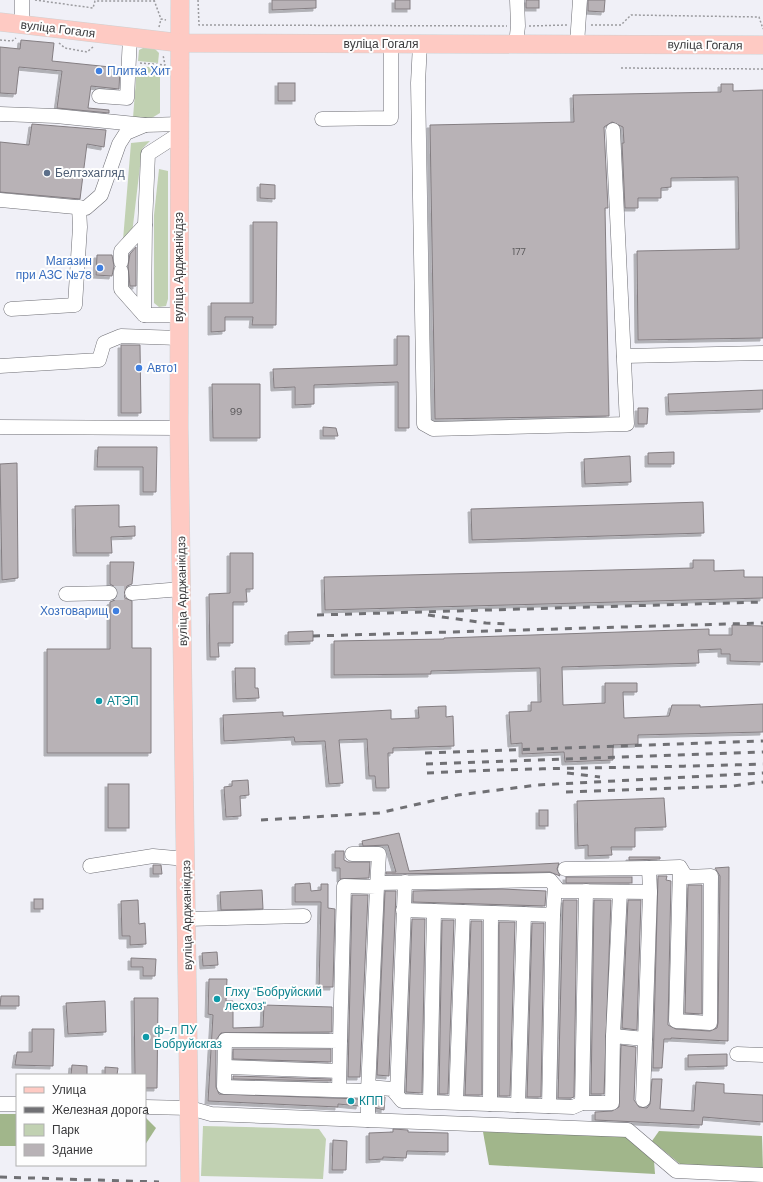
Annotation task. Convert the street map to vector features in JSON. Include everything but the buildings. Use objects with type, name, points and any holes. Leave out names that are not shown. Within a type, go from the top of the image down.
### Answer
[{"type":"main road","name":"вуліца Арджанікідзэ","points":[[180,0],[179,428],[190,1182]]},
{"type":"main road","name":"вуліца Гогаля","points":[[0,22],[181,43],[763,45]]},
{"type":"lane","points":[[22,0],[22,25]]},
{"type":"lane","points":[[516,44],[518,26],[517,0]]},
{"type":"lane","points":[[577,44],[580,0]]},
{"type":"lane","points":[[99,96],[127,98],[130,37]]},
{"type":"lane","points":[[322,119],[391,118],[391,44]]},
{"type":"lane","points":[[420,44],[418,83],[424,424],[433,429],[627,424],[612,130]]},
{"type":"lane","points":[[0,114],[56,116],[179,129]]},
{"type":"lane","points":[[0,200],[86,208],[101,195],[119,144],[126,133],[145,125]]},
{"type":"lane","points":[[144,315],[145,225],[148,154],[179,129]]},
{"type":"lane","points":[[11,309],[75,305],[80,227],[79,207]]},
{"type":"lane","points":[[145,225],[121,251],[121,289],[144,315],[179,315]]},
{"type":"lane","points":[[0,366],[99,360],[104,343],[121,336],[179,338]]},
{"type":"lane","points":[[624,356],[763,352]]},
{"type":"lane","points":[[0,427],[179,428]]},
{"type":"lane","points":[[132,593],[182,589]]},
{"type":"lane","points":[[66,594],[110,593]]},
{"type":"lane","points":[[352,854],[379,854],[368,1089],[368,1120]]},
{"type":"lane","points":[[90,866],[153,856],[186,859]]},
{"type":"lane","points":[[680,867],[686,877],[711,876],[710,1023],[676,1021],[680,867]]},
{"type":"lane","points":[[565,869],[680,867]]},
{"type":"lane","points":[[643,1100],[650,892],[649,868]]},
{"type":"lane","points":[[339,1090],[344,886],[378,885],[404,882],[550,880],[558,891],[650,892]]},
{"type":"lane","points":[[396,1094],[404,882]]},
{"type":"lane","points":[[549,1106],[555,886]]},
{"type":"lane","points":[[582,1103],[586,891]]},
{"type":"lane","points":[[340,1041],[225,1040],[224,1087],[339,1090],[392,1089],[402,1100],[430,1102],[573,1107],[582,1103],[612,1103],[613,1036],[620,892]]},
{"type":"lane","points":[[403,910],[553,916]]},
{"type":"lane","points":[[430,1102],[434,911]]},
{"type":"lane","points":[[456,1102],[463,912]]},
{"type":"lane","points":[[490,1104],[491,913]]},
{"type":"lane","points":[[518,1105],[524,914]]},
{"type":"lane","points":[[187,919],[304,916]]},
{"type":"lane","points":[[613,1036],[645,1039]]},
{"type":"lane","points":[[737,1054],[763,1055]]},
{"type":"lane","points":[[225,1067],[339,1071]]},
{"type":"lane","points":[[0,1104],[16,1104]]},
{"type":"lane","points":[[146,1107],[190,1108],[211,1114],[628,1130],[676,1171],[763,1175]]},
{"type":"path","points":[[32,0],[93,8],[95,1],[154,1]]},
{"type":"path","points":[[198,0],[199,25],[622,25],[631,15],[759,17],[763,29]]},
{"type":"path","points":[[621,68],[763,69]]},
{"type":"green space","points":[[145,47],[155,49],[159,53],[158,63],[138,61],[139,50]]},
{"type":"green space","points":[[137,66],[160,68],[160,113],[150,119],[133,118]]},
{"type":"green space","points":[[150,141],[142,149],[132,234],[123,240],[131,143]]},
{"type":"green space","points":[[159,169],[168,171],[168,299],[166,306],[159,307],[154,303],[154,215]]},
{"type":"green space","points":[[0,1114],[16,1114],[16,1146],[0,1146]]},
{"type":"green space","points":[[146,1118],[156,1128],[146,1143]]},
{"type":"green space","points":[[203,1126],[319,1129],[326,1139],[323,1179],[201,1176]]},
{"type":"green space","points":[[659,1131],[762,1136],[763,1170],[680,1164],[652,1141]]},
{"type":"green space","points":[[483,1132],[621,1133],[654,1161],[655,1174],[489,1165]]},
{"type":"tunnel","points":[[110,593],[132,593]]},
{"type":"railway","points":[[317,615],[763,602]]},
{"type":"railway","points":[[428,615],[486,623],[508,624]]},
{"type":"railway","points":[[313,636],[763,623]]},
{"type":"railway","points":[[425,753],[763,741]]},
{"type":"railway","points":[[426,764],[763,752]]},
{"type":"railway","points":[[427,773],[763,764]]},
{"type":"railway","points":[[567,773],[600,777]]},
{"type":"railway","points":[[261,820],[379,813],[458,795],[538,785],[763,773]]},
{"type":"railway","points":[[566,792],[733,786],[763,782]]},
{"type":"railway","points":[[0,1177],[159,1182]]},
{"type":"place","name":"Плитка Хит","points":[[99,71]]},
{"type":"place","name":"Белтэхагляд","points":[[47,173]]},
{"type":"place","name":"Магазин при АЗС №78","points":[[100,268]]},
{"type":"place","name":"Авто1","points":[[139,368]]},
{"type":"place","name":"Хозтоварищ","points":[[116,611]]},
{"type":"place","name":"АТЭП","points":[[99,701]]},
{"type":"place","name":"Глху \"Бобруйский лесхоз\"","points":[[217,999]]},
{"type":"place","name":"ф-л ПУ Бобруйскгаз","points":[[146,1037]]},
{"type":"place","name":"КПП","points":[[351,1101]]}]
